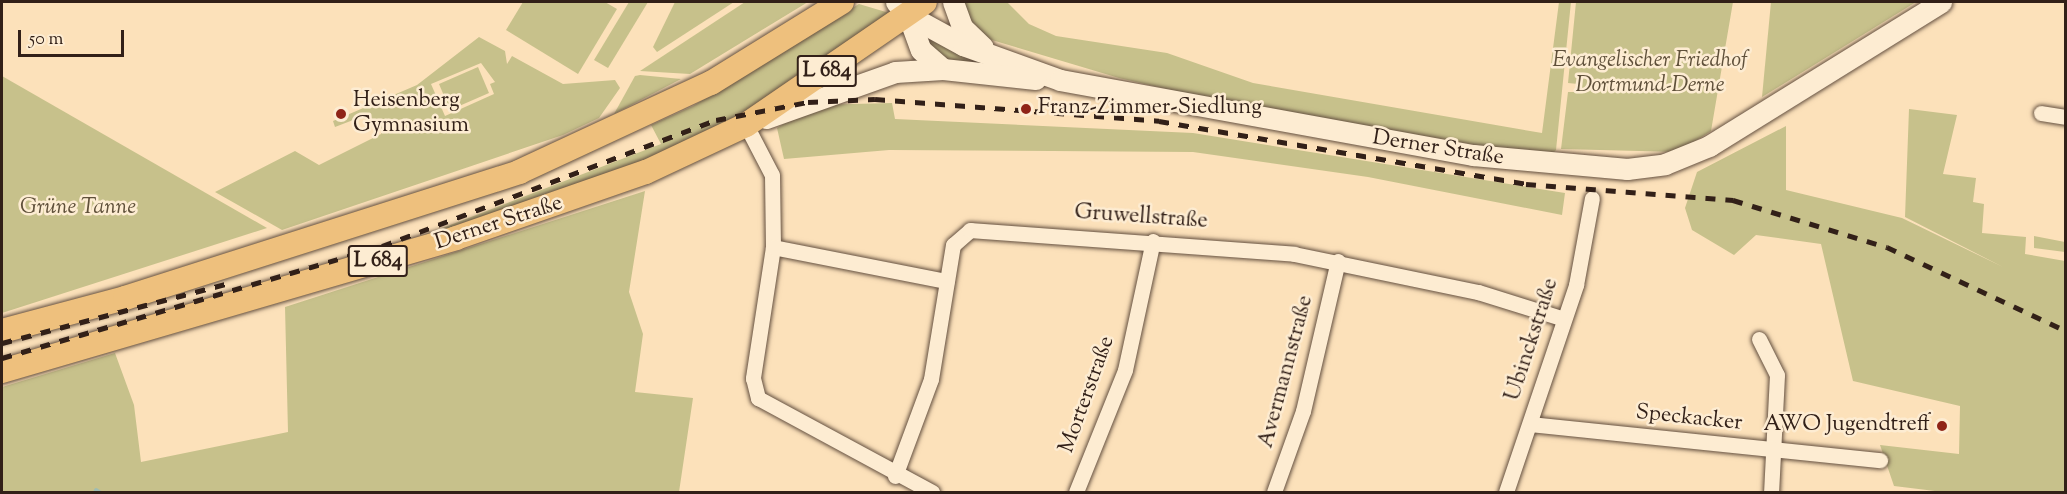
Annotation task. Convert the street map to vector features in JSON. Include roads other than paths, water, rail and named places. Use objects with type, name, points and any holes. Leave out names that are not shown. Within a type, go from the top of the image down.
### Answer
[{"type":"main road","name":"Derner Straße","points":[[2,331],[482,186],[585,145],[711,83],[842,2]]},
{"type":"main road","points":[[953,2],[962,27],[992,56]]},
{"type":"main road","name":"Derner Straße","points":[[910,6],[992,56],[1060,80],[1504,160],[1648,168],[1688,157],[1730,134],[1941,2]]},
{"type":"main road","points":[[910,6],[913,38],[943,69]]},
{"type":"main road","name":"L 684","points":[[746,125],[910,6]]},
{"type":"main road","points":[[746,125],[873,77],[943,69],[1060,80]]},
{"type":"main road","name":"Derner Straße","points":[[2,372],[569,201],[687,156],[746,125]]},
{"type":"street","points":[[2041,113],[2066,117]]},
{"type":"street","points":[[746,125],[772,175],[773,247],[753,378],[758,398],[895,476],[932,492]]},
{"type":"street","name":"Ubinckstraße","points":[[1506,492],[1564,319],[1592,198]]},
{"type":"street","name":"Gruwellstraße","points":[[895,476],[931,379],[953,245],[970,230],[1153,241],[1338,261],[1478,292],[1564,319]]},
{"type":"street","name":"Morterstraße","points":[[1076,492],[1125,370],[1153,241]]},
{"type":"street","points":[[773,247],[947,281]]},
{"type":"street","name":"Avermannstraße","points":[[1274,492],[1303,411],[1338,261]]},
{"type":"street","points":[[1759,339],[1777,375],[1771,492]]},
{"type":"street","name":"Speckacker","points":[[1530,424],[1880,460]]},
{"type":"railway","points":[[2,358],[382,246],[716,120],[808,102],[875,99],[1159,121],[1526,184],[1733,200],[1887,247],[2066,331]]},
{"type":"railway","points":[[2,343],[225,284]]},
{"type":"place","name":"Franz-Zimmer-Siedlung","points":[[1026,109]]},
{"type":"place","name":"Heisenberg Gymnasium","points":[[341,114]]},
{"type":"place","name":"AWO Jugendtreff","points":[[1942,426]]},
{"type":"park label","name":"Evangelischer Friedhof Dortmund-Derne","points":[[1650,74]]},
{"type":"park label","name":"Grüne Tanne","points":[[78,209]]}]
